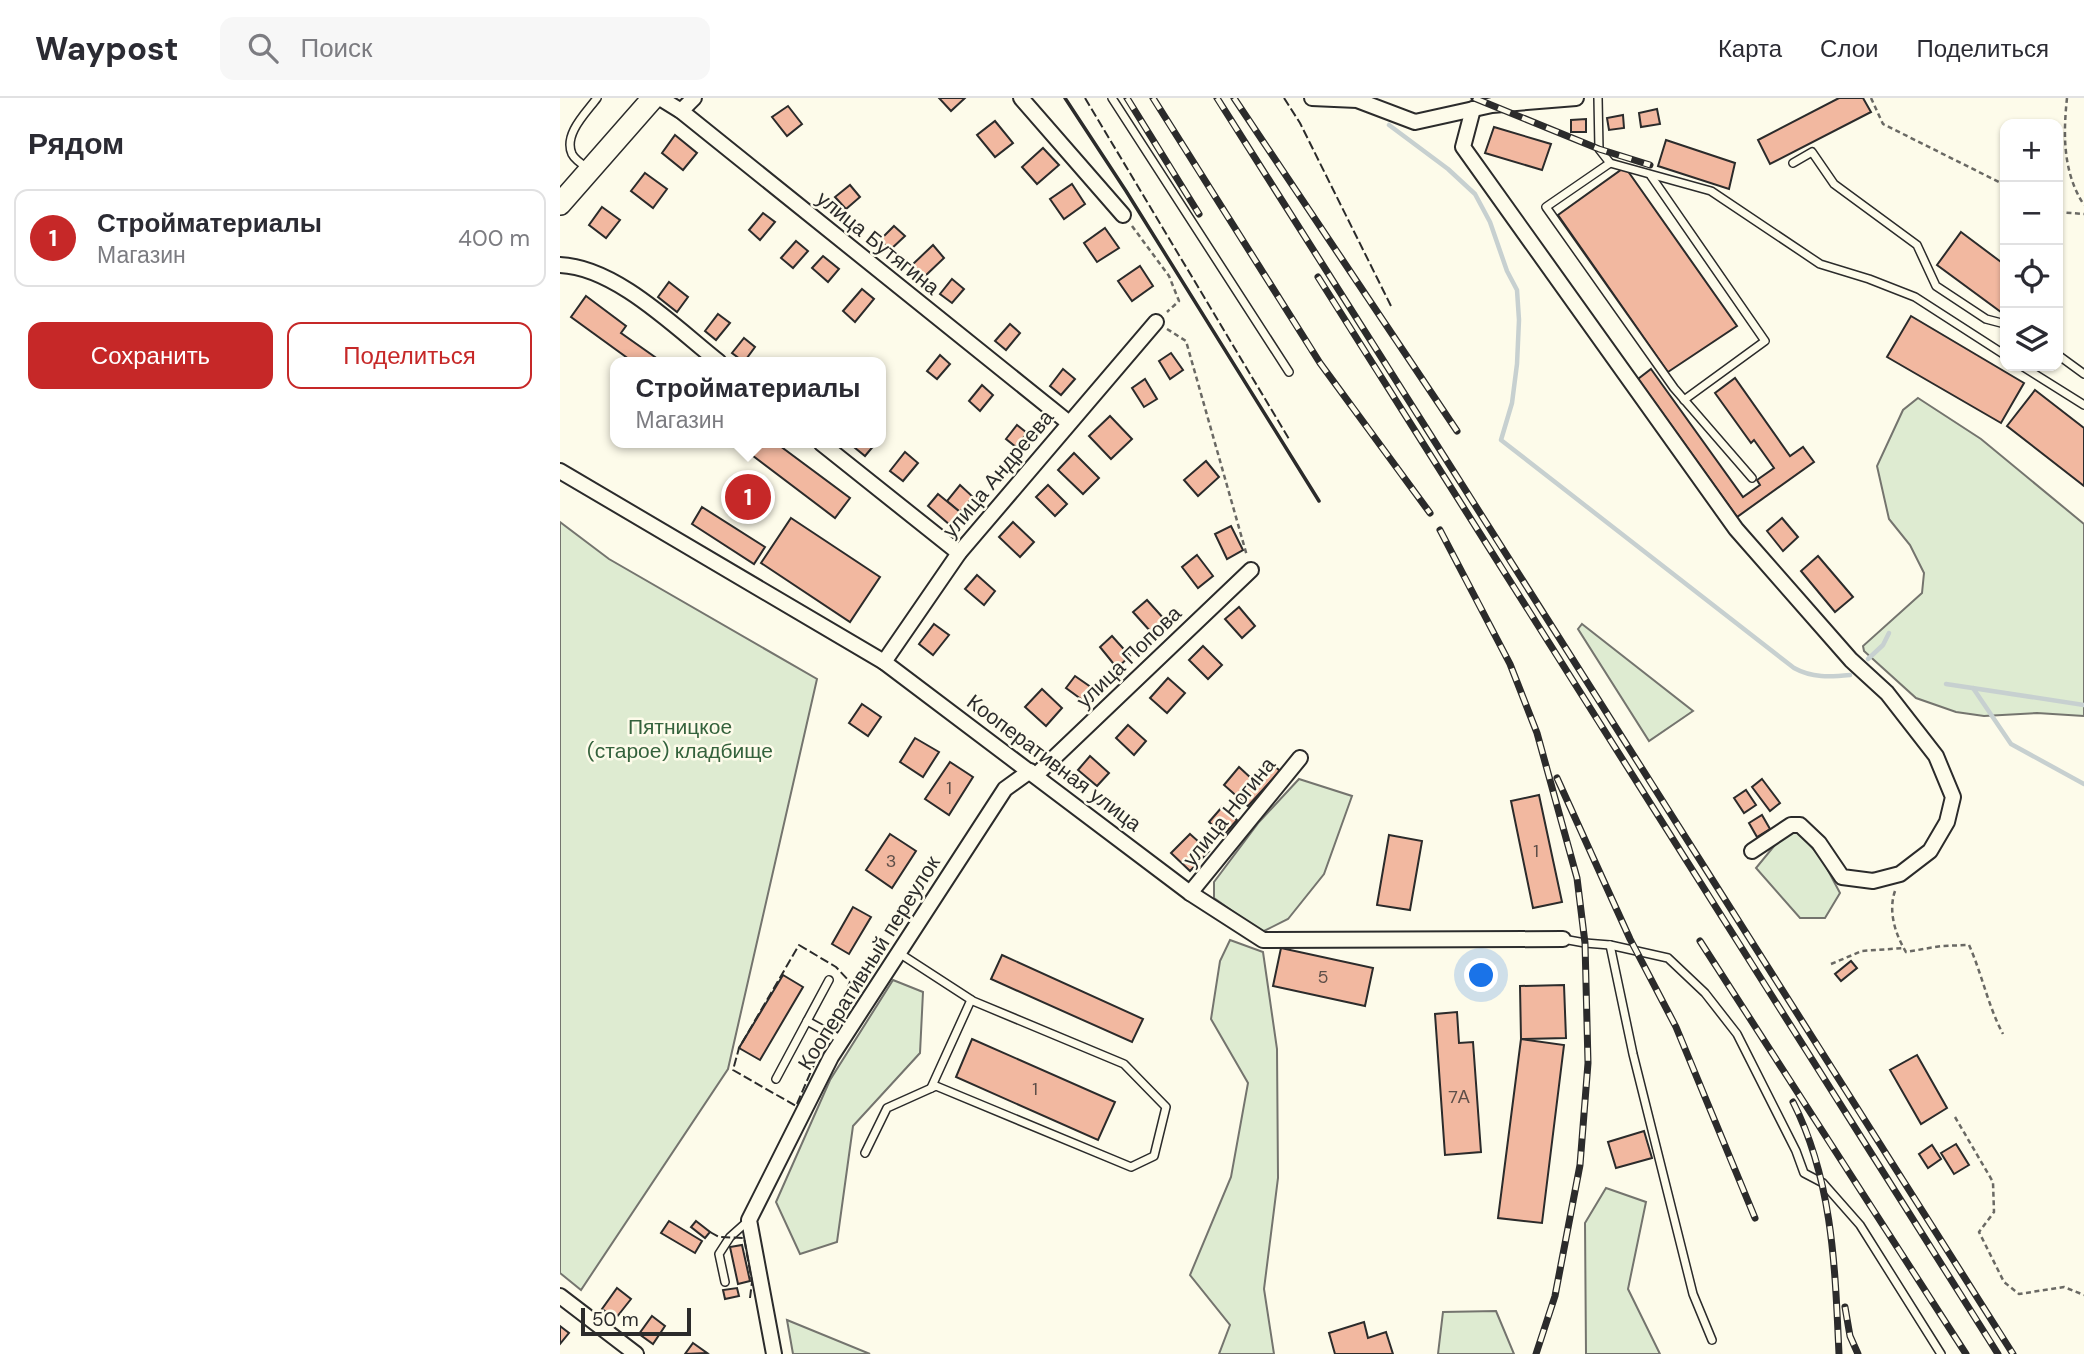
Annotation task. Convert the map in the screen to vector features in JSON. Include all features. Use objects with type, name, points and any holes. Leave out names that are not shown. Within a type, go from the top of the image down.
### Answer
[{"type":"main road","points":[[560,204],[653,98]]},
{"type":"street","name":"улица Бутягина","points":[[660,98],[681,111],[1069,423]]},
{"type":"street","points":[[681,111],[694,98]]},
{"type":"street","points":[[1021,98],[1124,215]]},
{"type":"street","points":[[1312,98],[1357,100],[1415,122],[1492,105],[1576,98]]},
{"type":"street","points":[[1473,109],[1463,147],[1736,529],[1851,660],[1887,693],[1937,756],[1953,797],[1947,822],[1930,851],[1900,874],[1873,881],[1842,877],[1819,843],[1800,825],[1791,825],[1752,851]]},
{"type":"street","points":[[560,265],[572,265],[593,273],[632,293],[713,357]]},
{"type":"street","name":"улица Андреева","points":[[884,662],[959,553],[1156,322]]},
{"type":"street","points":[[827,448],[959,553]]},
{"type":"street","name":"Кооперативная улица","points":[[560,471],[884,662],[1190,893],[1263,940],[1563,939]]},
{"type":"street","name":"улица Попова","points":[[1033,773],[1251,570]]},
{"type":"street","name":"улица Ногина","points":[[1190,893],[1300,758]]},
{"type":"street","name":"Кооперативный переулок","points":[[749,1220],[831,1057],[1005,789],[1033,773]]},
{"type":"street","points":[[749,1220],[774,1354]]},
{"type":"street","points":[[560,1296],[636,1354]]},
{"type":"lane","points":[[589,170],[573,156],[570,145],[576,125],[597,98]]},
{"type":"lane","points":[[1112,98],[1289,372]]},
{"type":"lane","points":[[1598,98],[1599,149],[1610,163],[1711,191],[1820,264],[1915,297],[2000,352]]},
{"type":"lane","points":[[1793,163],[1812,152],[1834,184],[1917,245],[1936,286],[1986,319],[2000,323]]},
{"type":"lane","points":[[1610,163],[1546,207],[1684,400],[1752,478]]},
{"type":"lane","points":[[1651,176],[1765,341],[1684,400]]},
{"type":"lane","points":[[2063,359],[2084,374]]},
{"type":"lane","points":[[2030,371],[2084,405]]},
{"type":"lane","points":[[1563,939],[1610,945],[1668,958],[1705,993],[1737,1034],[1804,1172],[1823,1182],[1860,1225],[1941,1354]]},
{"type":"lane","points":[[1610,945],[1633,1054],[1693,1294],[1712,1340]]},
{"type":"lane","points":[[865,1153],[887,1108],[936,1086],[1131,1167],[1154,1156],[1166,1107],[1124,1064],[971,1000],[899,952]]},
{"type":"lane","points":[[776,1079],[829,980]]},
{"type":"lane","points":[[931,1088],[971,1000]]},
{"type":"lane","points":[[807,1021],[842,1040]]},
{"type":"lane","points":[[725,1282],[719,1254],[730,1237],[749,1220]]},
{"type":"path","points":[[1871,98],[1883,124],[2000,182]]},
{"type":"path","points":[[2067,98],[2067,163],[2074,189],[2084,205]]},
{"type":"path","points":[[2063,212],[2084,214]]},
{"type":"path","points":[[1124,215],[1169,276],[1179,301],[1156,322],[1186,341],[1251,570]]},
{"type":"path","points":[[1900,874],[1891,900],[1896,935],[1904,948],[1906,951],[1969,945],[1980,970],[1992,1013],[2003,1034]]},
{"type":"path","points":[[1832,964],[1863,951],[1904,948]]},
{"type":"path","points":[[1955,1117],[1993,1182],[1994,1212],[1979,1232],[2004,1282],[2020,1294],[2064,1287],[2084,1294]]},
{"type":"green space","points":[[1918,398],[1981,439],[2084,524],[2084,716],[2037,713],[1984,716],[1956,712],[1916,698],[1864,651],[1863,646],[1922,593],[1924,573],[1910,545],[1889,519],[1877,466],[1903,410]]},
{"type":"green space","name":"Пятницкое (старое) кладбище","points":[[560,522],[609,559],[817,679],[728,1069],[581,1290],[560,1273]]},
{"type":"green space","points":[[1582,624],[1693,711],[1649,741],[1578,629]]},
{"type":"green space","points":[[1299,779],[1352,796],[1324,874],[1288,919],[1262,932],[1214,898],[1214,882],[1259,822]]},
{"type":"green space","points":[[1797,830],[1822,859],[1840,893],[1825,918],[1800,918],[1756,868],[1779,840]]},
{"type":"green space","points":[[1230,940],[1263,952],[1277,1049],[1278,1178],[1264,1289],[1274,1354],[1219,1354],[1230,1325],[1190,1275],[1231,1177],[1248,1083],[1211,1019],[1220,961]]},
{"type":"green space","points":[[893,980],[923,992],[920,1053],[853,1126],[837,1242],[800,1254],[776,1202],[830,1080]]},
{"type":"green space","points":[[1606,1188],[1646,1202],[1628,1289],[1660,1354],[1586,1354],[1585,1223]]},
{"type":"green space","points":[[1496,1311],[1514,1354],[1438,1354],[1443,1312]]},
{"type":"green space","points":[[787,1320],[870,1354],[793,1354]]},
{"type":"building","points":[[939,98],[965,98],[951,111]]},
{"type":"building","points":[[1839,98],[1863,98],[1871,112],[1770,164],[1758,140]]},
{"type":"building","points":[[788,106],[802,124],[787,136],[772,117]]},
{"type":"building","points":[[1657,109],[1660,124],[1641,127],[1639,113]]},
{"type":"building","points":[[1623,115],[1624,128],[1609,130],[1607,118]]},
{"type":"building","points":[[1586,119],[1586,132],[1571,132],[1571,120]]},
{"type":"building","points":[[995,121],[1013,143],[995,157],[977,135]]},
{"type":"building","points":[[1494,127],[1551,144],[1542,170],[1485,153]]},
{"type":"building","points":[[675,135],[697,153],[683,170],[662,153]]},
{"type":"building","points":[[1666,140],[1735,163],[1729,189],[1658,166]]},
{"type":"building","points":[[1043,148],[1059,165],[1037,184],[1022,167]]},
{"type":"building","points":[[1625,167],[1737,326],[1668,372],[1558,215]]},
{"type":"building","points":[[645,173],[667,189],[653,208],[631,191]]},
{"type":"building","points":[[1072,184],[1085,204],[1064,219],[1050,199]]},
{"type":"building","points":[[850,185],[860,197],[846,209],[835,197]]},
{"type":"building","points":[[602,207],[620,220],[606,238],[589,225]]},
{"type":"building","points":[[763,213],[775,222],[760,240],[749,230]]},
{"type":"building","points":[[894,226],[905,236],[890,250],[880,240]]},
{"type":"building","points":[[1105,228],[1119,248],[1097,262],[1084,243]]},
{"type":"building","points":[[1961,232],[2000,261],[2000,311],[1937,265]]},
{"type":"building","points":[[796,241],[808,251],[793,268],[781,258]]},
{"type":"building","points":[[933,245],[944,258],[924,277],[912,265]]},
{"type":"building","points":[[823,256],[839,269],[828,282],[812,268]]},
{"type":"building","points":[[1140,266],[1153,286],[1132,301],[1118,281]]},
{"type":"building","points":[[952,279],[964,289],[952,303],[940,294]]},
{"type":"building","points":[[669,282],[688,297],[677,312],[658,297]]},
{"type":"building","points":[[862,289],[874,299],[855,322],[843,311]]},
{"type":"building","points":[[586,296],[626,326],[621,333],[655,357],[626,357],[571,317]]},
{"type":"building","points":[[718,314],[730,323],[716,340],[705,331]]},
{"type":"building","points":[[1911,316],[2024,383],[2001,423],[1887,357]]},
{"type":"building","points":[[1010,324],[1020,333],[1006,350],[995,341]]},
{"type":"building","points":[[744,338],[755,347],[748,357],[737,357],[732,353]]},
{"type":"building","points":[[1171,353],[1183,370],[1170,379],[1159,361]]},
{"type":"building","points":[[940,355],[950,364],[937,379],[927,371]]},
{"type":"building","points":[[1063,369],[1075,379],[1061,395],[1050,386]]},
{"type":"building","points":[[1651,369],[1743,497],[1760,485],[1757,480],[1774,468],[1754,440],[1751,443],[1715,393],[1735,378],[1790,456],[1803,447],[1814,462],[1737,517],[1638,379]]},
{"type":"building","points":[[1145,379],[1157,399],[1144,407],[1132,388]]},
{"type":"building","points":[[982,385],[993,395],[980,411],[969,401]]},
{"type":"building","points":[[2035,390],[2084,428],[2084,486],[2007,426]]},
{"type":"building","points":[[1110,416],[1132,439],[1111,459],[1089,436]]},
{"type":"building","points":[[1017,425],[1027,433],[1016,447],[1006,439]]},
{"type":"building","points":[[743,448],[783,448],[850,498],[835,518]]},
{"type":"building","points":[[855,448],[872,448],[865,456]]},
{"type":"building","points":[[905,452],[918,463],[903,481],[890,471]]},
{"type":"building","points":[[1074,453],[1099,478],[1083,494],[1058,470]]},
{"type":"building","points":[[1206,461],[1219,477],[1198,496],[1184,480]]},
{"type":"building","points":[[960,485],[973,497],[960,512],[947,501]]},
{"type":"building","points":[[1048,485],[1067,504],[1055,516],[1036,497]]},
{"type":"building","points":[[938,494],[960,512],[950,525],[928,506]]},
{"type":"building","points":[[702,507],[765,547],[754,564],[692,524]]},
{"type":"building","points":[[791,518],[880,577],[850,622],[761,563]]},
{"type":"building","points":[[1782,518],[1798,537],[1783,551],[1767,531]]},
{"type":"building","points":[[1013,522],[1034,542],[1020,557],[999,537]]},
{"type":"building","points":[[1231,526],[1243,550],[1227,559],[1215,534]]},
{"type":"building","points":[[1197,555],[1213,576],[1198,588],[1182,567]]},
{"type":"building","points":[[1818,556],[1853,597],[1835,612],[1801,571]]},
{"type":"building","points":[[977,575],[995,591],[984,605],[965,589]]},
{"type":"building","points":[[1147,600],[1165,620],[1151,632],[1133,612]]},
{"type":"building","points":[[1239,607],[1255,626],[1242,638],[1225,619]]},
{"type":"building","points":[[934,624],[949,635],[933,655],[919,644]]},
{"type":"building","points":[[1112,636],[1130,656],[1117,668],[1100,647]]},
{"type":"building","points":[[1203,646],[1222,665],[1208,679],[1189,660]]},
{"type":"building","points":[[1075,676],[1095,690],[1085,702],[1066,688]]},
{"type":"building","points":[[1168,678],[1185,693],[1167,713],[1150,698]]},
{"type":"building","points":[[1042,689],[1062,708],[1046,726],[1025,707]]},
{"type":"building","points":[[862,704],[881,717],[868,736],[849,723]]},
{"type":"building","points":[[1128,725],[1146,741],[1134,755],[1116,738]]},
{"type":"building","points":[[915,738],[939,752],[923,777],[900,762]]},
{"type":"building","points":[[1090,756],[1109,773],[1097,786],[1078,770]]},
{"type":"building","points":[[1268,760],[1280,771],[1248,806],[1224,785],[1239,767],[1252,779]]},
{"type":"building","points":[[950,762],[973,777],[949,815],[925,799]]},
{"type":"building","points":[[1762,779],[1780,803],[1770,811],[1752,787]]},
{"type":"building","points":[[1746,790],[1756,805],[1744,813],[1734,798]]},
{"type":"building","points":[[1539,795],[1562,902],[1533,908],[1511,801]]},
{"type":"building","points":[[1222,807],[1237,820],[1224,835],[1209,822]]},
{"type":"building","points":[[1762,815],[1770,829],[1757,837],[1749,823]]},
{"type":"building","points":[[890,834],[916,851],[892,888],[866,870]]},
{"type":"building","points":[[1190,834],[1209,851],[1190,871],[1171,853]]},
{"type":"building","points":[[1389,835],[1422,841],[1410,910],[1377,905]]},
{"type":"building","points":[[853,907],[871,917],[849,954],[832,944]]},
{"type":"building","points":[[1281,948],[1373,968],[1365,1006],[1273,986]]},
{"type":"building","points":[[1002,955],[1143,1019],[1132,1042],[991,979]]},
{"type":"building","points":[[1851,961],[1857,968],[1841,981],[1835,974]]},
{"type":"building","points":[[783,975],[803,987],[760,1060],[739,1048]]},
{"type":"building","points":[[1564,985],[1566,1038],[1521,1039],[1520,986]]},
{"type":"building","points":[[1457,1012],[1459,1043],[1473,1042],[1481,1152],[1445,1155],[1435,1014]]},
{"type":"building","points":[[972,1039],[1115,1102],[1098,1140],[956,1077]]},
{"type":"building","points":[[1521,1039],[1564,1045],[1542,1223],[1498,1218]]},
{"type":"building","points":[[1917,1055],[1947,1108],[1921,1124],[1890,1070]]},
{"type":"building","points":[[1644,1131],[1652,1158],[1616,1168],[1608,1142]]},
{"type":"building","points":[[1956,1144],[1969,1165],[1954,1174],[1941,1153]]},
{"type":"building","points":[[1932,1145],[1941,1159],[1928,1168],[1919,1154]]},
{"type":"building","points":[[669,1221],[702,1241],[695,1253],[661,1233]]},
{"type":"building","points":[[696,1221],[710,1232],[705,1238],[691,1227]]},
{"type":"building","points":[[742,1245],[750,1281],[738,1284],[730,1247]]},
{"type":"building","points":[[617,1288],[631,1299],[616,1318],[602,1309]]},
{"type":"building","points":[[737,1288],[739,1296],[725,1299],[723,1290]]},
{"type":"building","points":[[652,1316],[665,1326],[653,1344],[639,1334]]},
{"type":"building","points":[[1364,1322],[1368,1338],[1386,1332],[1393,1354],[1335,1354],[1329,1333]]},
{"type":"building","points":[[560,1326],[569,1333],[560,1344]]},
{"type":"building","points":[[693,1343],[707,1353],[685,1354]]},
{"type":"waterway","points":[[1389,125],[1448,169],[1475,194],[1490,222],[1507,271],[1517,290],[1517,364],[1512,403],[1501,440],[1794,668],[1821,676],[1850,675]]},
{"type":"waterway","points":[[1868,659],[1883,645],[1889,633]]},
{"type":"waterway","points":[[1946,684],[2084,705]]},
{"type":"waterway","points":[[1973,688],[2011,744],[2084,784]]},
{"type":"railway","points":[[1127,98],[1199,214]]},
{"type":"railway","points":[[1153,98],[1320,363],[1430,513]]},
{"type":"railway","points":[[1217,98],[2013,1354]]},
{"type":"railway","points":[[1234,98],[1457,431]]},
{"type":"railway","points":[[1474,98],[1599,149],[1650,165]]},
{"type":"railway","points":[[1318,277],[1998,1354]]},
{"type":"railway","points":[[1440,530],[1510,664],[1537,733],[1577,878],[1585,943],[1588,1063],[1580,1165],[1555,1296],[1536,1354]]},
{"type":"railway","points":[[1557,778],[1630,939],[1676,1027],[1755,1218]]},
{"type":"railway","points":[[1700,941],[1966,1354]]},
{"type":"railway","points":[[1793,1102],[1816,1163],[1830,1225],[1839,1354]]},
{"type":"railway","points":[[1845,1307],[1850,1336],[1858,1354]]},
{"type":"fence","points":[[1085,98],[1289,439]]},
{"type":"fence","points":[[1284,98],[1300,123],[1392,308]]},
{"type":"fence","points":[[799,945],[836,967],[850,982],[796,1106],[733,1070],[739,1048],[799,945]]},
{"type":"fence","points":[[710,1232],[719,1237],[744,1238],[752,1282],[750,1298]]},
{"type":"wall","points":[[1065,98],[1319,501]]},
{"type":"place","name":"Стройматериалы","points":[[748,497]]}]
